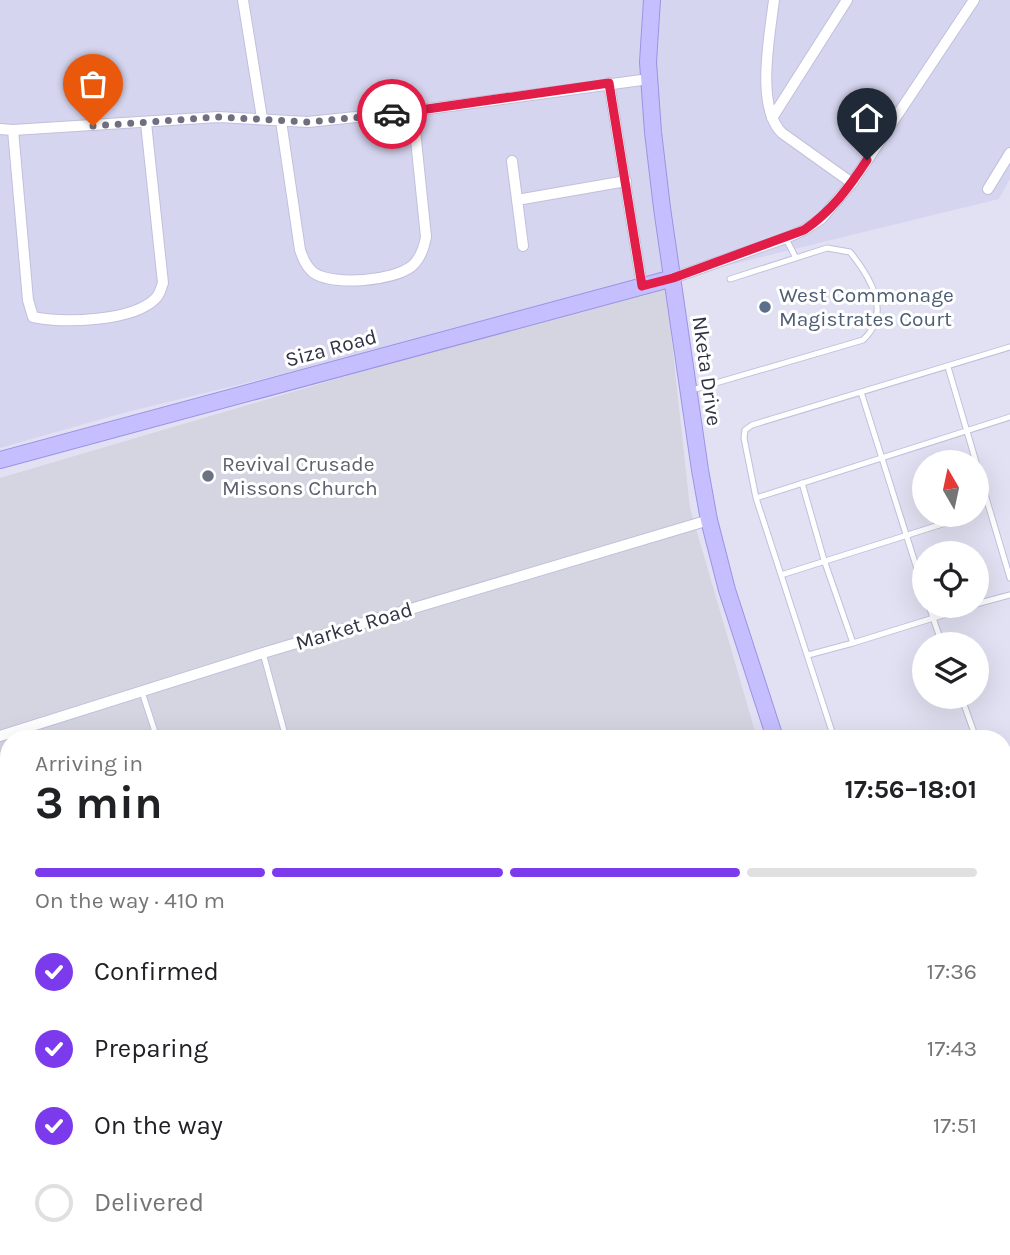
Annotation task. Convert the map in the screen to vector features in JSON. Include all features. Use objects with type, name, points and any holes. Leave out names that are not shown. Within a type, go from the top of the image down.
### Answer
[{"type":"street","points":[[243,0],[262,118]]},
{"type":"street","name":"Nketa Drive","points":[[652,0],[649,79],[662,208],[709,520],[727,590],[772,730]]},
{"type":"street","points":[[774,0],[766,66],[772,118],[782,133],[852,183]]},
{"type":"street","points":[[772,118],[847,0]]},
{"type":"street","points":[[673,278],[786,238],[821,219],[852,183],[974,0]]},
{"type":"street","points":[[0,129],[218,117],[309,122],[413,111],[649,79]]},
{"type":"street","points":[[609,83],[642,286]]},
{"type":"street","points":[[281,121],[300,250],[305,263],[314,272],[326,277],[357,281],[400,272],[412,266],[424,248],[413,111]]},
{"type":"street","points":[[13,130],[29,300],[33,317],[75,320],[138,310],[157,298],[163,283],[146,123]]},
{"type":"street","points":[[988,189],[1010,153]]},
{"type":"street","points":[[512,160],[523,246]]},
{"type":"street","points":[[517,200],[626,181]]},
{"type":"street","name":"Siza Road","points":[[0,460],[673,278]]},
{"type":"street","name":"Market Road","points":[[19,730],[263,653],[709,520]]},
{"type":"lane","points":[[786,238],[796,258]]},
{"type":"lane","points":[[689,391],[863,340],[873,331],[878,315],[870,277],[850,252],[827,248],[730,279]]},
{"type":"lane","points":[[832,730],[756,498],[744,438],[745,430],[752,425],[1010,346]]},
{"type":"lane","points":[[948,367],[972,450]]},
{"type":"lane","points":[[861,392],[912,554]]},
{"type":"lane","points":[[756,498],[1010,417]]},
{"type":"lane","points":[[802,483],[824,561],[853,643]]},
{"type":"lane","points":[[989,506],[1010,578]]},
{"type":"lane","points":[[781,575],[934,527]]},
{"type":"lane","points":[[989,601],[1010,595]]},
{"type":"lane","points":[[808,654],[853,643],[927,618]]},
{"type":"lane","points":[[263,653],[284,730]]},
{"type":"lane","points":[[142,692],[154,730]]},
{"type":"lane","points":[[966,709],[973,730]]},
{"type":"shaded area","points":[[0,0],[1010,0],[1010,179],[999,199],[123,413],[0,448]]},
{"type":"shaded area","points":[[666,287],[690,508],[755,730],[0,730],[0,478],[516,326]]},
{"type":"way so far","points":[[93,126],[218,117],[309,122],[392,114]]},
{"type":"place","name":"West Commonage Magistrates Court","points":[[765,307]]},
{"type":"place","name":"Revival Crusade Missons Church","points":[[208,476]]},
{"type":"route","points":[[392,114],[609,83],[642,286],[673,278],[804,230],[821,219],[852,183],[867,160]]}]
